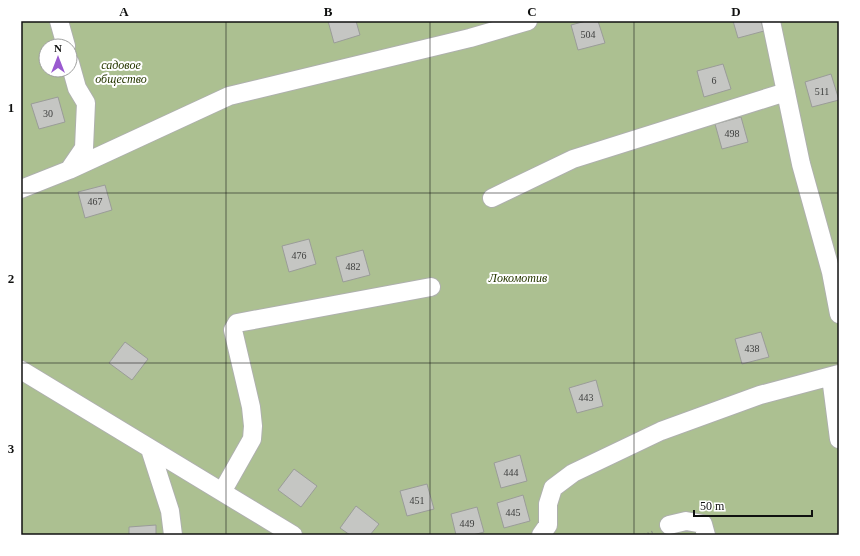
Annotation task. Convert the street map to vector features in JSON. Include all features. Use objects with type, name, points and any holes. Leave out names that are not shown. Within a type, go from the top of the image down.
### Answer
[{"type":"street","points":[[59,21],[64,38]]},
{"type":"street","points":[[21,188],[69,170],[229,96],[463,40],[528,21]]},
{"type":"street","points":[[771,21],[801,164],[831,272],[839,314]]},
{"type":"street","points":[[69,170],[84,148],[86,103],[76,88],[74,78]]},
{"type":"street","points":[[492,198],[573,159],[786,92]]},
{"type":"street","points":[[222,492],[252,439],[253,426],[251,407],[232,330],[237,323],[431,287]]},
{"type":"street","points":[[21,370],[293,535]]},
{"type":"street","points":[[541,535],[548,525],[548,504],[553,488],[573,473],[661,431],[760,395],[835,376],[839,439]]},
{"type":"street","points":[[150,449],[170,511],[174,535]]},
{"type":"street","points":[[669,525],[686,521],[703,524],[706,535]]},
{"type":"green space","name":"Локомотив","points":[[21,21],[839,21],[839,535],[21,535]]},
{"type":"building","points":[[328,21],[356,21],[360,35],[334,43]]},
{"type":"building","points":[[586,21],[598,21],[605,43],[578,50],[571,25]]},
{"type":"building","points":[[733,21],[761,21],[764,31],[738,38]]},
{"type":"building","points":[[723,64],[731,89],[704,97],[697,71]]},
{"type":"building","points":[[831,74],[839,100],[812,107],[805,82]]},
{"type":"building","points":[[58,97],[65,122],[39,129],[31,104]]},
{"type":"building","points":[[741,117],[748,142],[722,149],[715,124]]},
{"type":"building","points":[[105,185],[112,210],[85,218],[78,192]]},
{"type":"building","points":[[309,239],[316,264],[289,272],[282,246]]},
{"type":"building","points":[[363,250],[370,275],[343,282],[336,257]]},
{"type":"building","points":[[761,332],[769,357],[742,364],[735,339]]},
{"type":"building","points":[[125,342],[148,359],[132,380],[109,363]]},
{"type":"building","points":[[596,380],[603,406],[577,413],[569,388]]},
{"type":"building","points":[[520,455],[527,481],[501,488],[494,463]]},
{"type":"building","points":[[294,469],[317,486],[301,507],[278,490]]},
{"type":"building","points":[[427,484],[434,509],[407,516],[400,491]]},
{"type":"building","points":[[523,495],[530,521],[504,528],[497,503]]},
{"type":"building","points":[[356,506],[379,524],[370,535],[350,535],[340,528]]},
{"type":"building","points":[[477,507],[484,532],[473,535],[456,535],[451,514]]},
{"type":"building","points":[[156,525],[156,535],[129,535],[129,527]]},
{"type":"park label","name":"садовое общество","points":[[121,72]]}]
